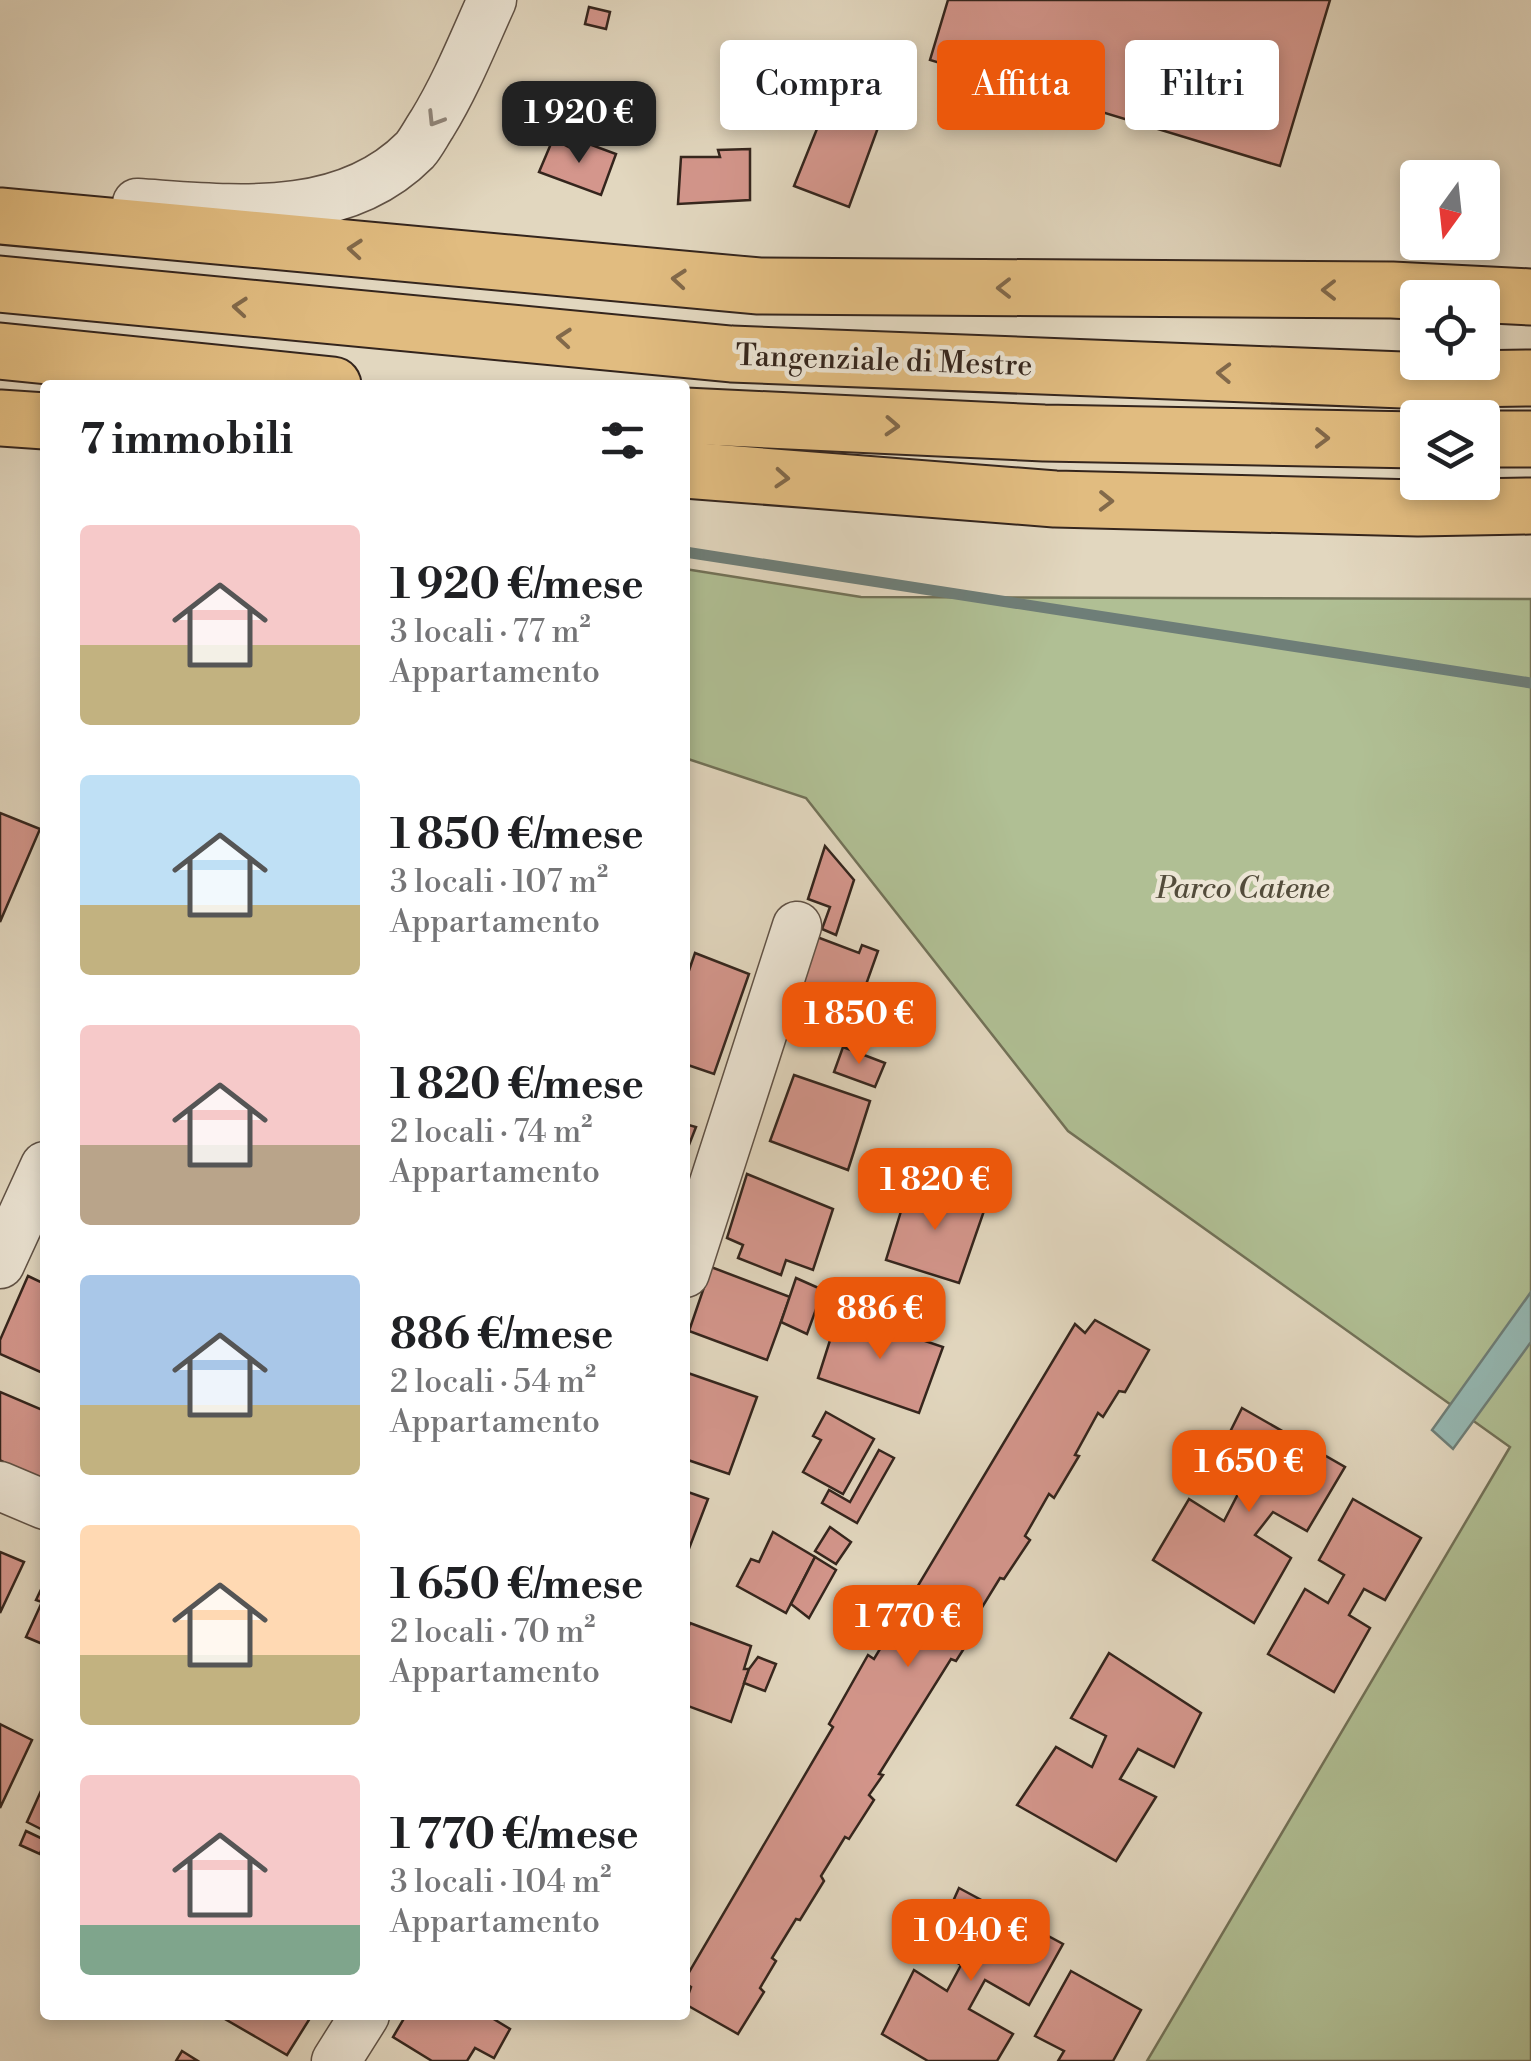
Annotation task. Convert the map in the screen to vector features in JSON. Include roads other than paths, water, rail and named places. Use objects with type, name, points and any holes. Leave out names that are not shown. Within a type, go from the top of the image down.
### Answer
[{"type":"highway","points":[[0,216],[759,286],[1392,290],[1531,286]]},
{"type":"highway","name":"Tangenziale di Mestre","points":[[0,284],[731,354],[1403,380],[1531,378]]},
{"type":"highway","points":[[1392,290],[1531,297]]},
{"type":"highway","points":[[0,351],[284,380]]},
{"type":"highway","points":[[705,417],[1044,433],[1400,440]]},
{"type":"highway","points":[[0,418],[40,421]]},
{"type":"highway","points":[[1500,439],[1531,439]]},
{"type":"highway","points":[[690,470],[1055,499],[1418,508],[1531,506]]},
{"type":"street","points":[[0,206],[119,202],[228,209],[292,207],[345,194],[388,173],[417,148],[449,98],[492,0]]},
{"type":"street","points":[[690,1258],[797,926]]},
{"type":"street","points":[[0,1264],[39,1197]]},
{"type":"street","points":[[0,1486],[40,1503]]},
{"type":"street","points":[[336,2061],[362,2020]]},
{"type":"water","points":[[1531,1292],[1531,1342],[1453,1449],[1432,1430]]},
{"type":"waterway","points":[[690,553],[1531,683]]},
{"type":"park label","name":"Parco Catene","points":[[1243,888]]}]
